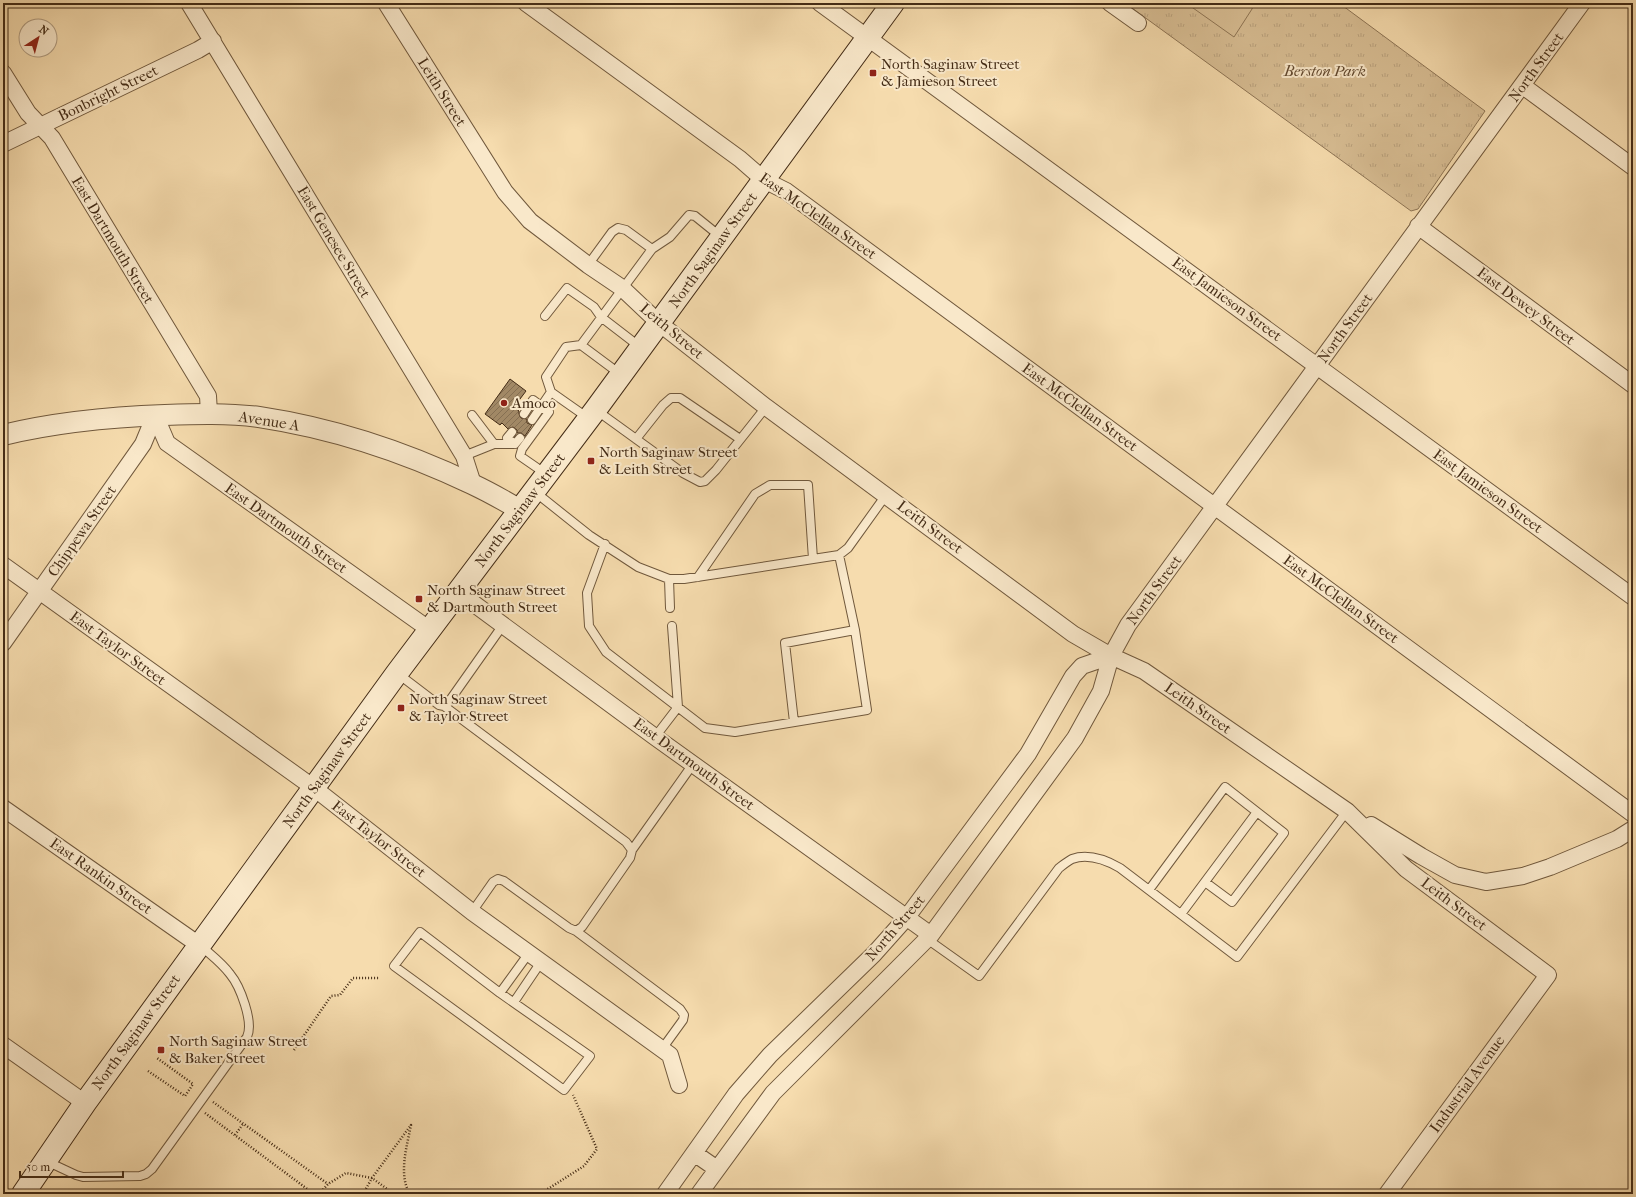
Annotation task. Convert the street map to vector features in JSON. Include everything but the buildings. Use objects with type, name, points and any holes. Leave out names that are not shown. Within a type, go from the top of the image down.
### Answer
[{"type":"main road","name":"North Saginaw Street","points":[[23,1194],[85,1103],[397,673],[641,348],[893,3]]},
{"type":"street","name":"East Genesee Street","points":[[190,3],[464,456],[473,484]]},
{"type":"street","name":"Leith Street","points":[[386,3],[505,192],[530,221],[588,265],[622,288],[659,323],[766,407],[1073,634],[1111,656],[1144,671],[1347,811],[1406,869],[1548,975]]},
{"type":"street","name":"East McClellan Street","points":[[526,3],[740,159],[764,180],[786,191],[1633,814]]},
{"type":"street","name":"East Jamieson Street","points":[[820,3],[1318,365],[1633,597]]},
{"type":"street","points":[[1110,3],[1138,22]]},
{"type":"street","name":"North Street","points":[[699,1194],[773,1093],[929,937],[1076,738],[1101,691],[1111,656],[1128,625],[1582,3]]},
{"type":"street","name":"Bonbright Street","points":[[3,144],[198,50],[213,40]]},
{"type":"street","name":"East Dartmouth Street","points":[[3,74],[28,113],[52,138],[208,396],[209,413]]},
{"type":"street","points":[[1522,86],[1633,167]]},
{"type":"street","name":"East Dewey Street","points":[[1418,226],[1633,386]]},
{"type":"street","name":"Avenue A","points":[[4,432],[96,419],[155,415],[209,413],[258,417],[299,424],[366,442],[424,463],[473,484],[520,510]]},
{"type":"street","name":"East Dartmouth Street","points":[[155,415],[167,443],[430,630]]},
{"type":"street","name":"Chippewa Street","points":[[3,643],[143,444],[155,415]]},
{"type":"street","name":"East Taylor Street","points":[[3,565],[314,788],[472,912],[670,1055],[680,1085]]},
{"type":"street","name":"East Dartmouth Street","points":[[458,592],[655,737],[907,917],[929,937]]},
{"type":"street","name":"North Street","points":[[665,1194],[736,1094],[770,1055],[874,954],[907,917],[1028,754],[1073,676],[1082,666],[1111,656]]},
{"type":"street","name":"East Rankin Street","points":[[3,808],[199,945]]},
{"type":"street","points":[[1347,811],[1420,856],[1455,875],[1486,882],[1523,876],[1550,867],[1617,839],[1633,829]]},
{"type":"street","name":"Industrial Avenue","points":[[1387,1194],[1548,975]]},
{"type":"street","points":[[3,1044],[85,1103]]},
{"type":"street","points":[[694,1153],[717,1169]]},
{"type":"lane","points":[[722,238],[695,216],[689,215],[670,237],[652,249],[581,345],[566,348],[546,377],[551,392],[636,439],[683,473],[700,482],[705,481],[716,470],[766,407]]},
{"type":"lane","points":[[588,265],[612,232],[618,228],[626,230],[652,249]]},
{"type":"lane","points":[[545,316],[567,288],[594,307],[601,317],[641,348]]},
{"type":"lane","points":[[581,345],[621,375]]},
{"type":"lane","points":[[532,420],[551,392]]},
{"type":"lane","points":[[636,439],[663,405],[671,398],[680,398],[740,439]]},
{"type":"lane","points":[[464,456],[494,444],[519,444],[549,412],[533,400],[524,414]]},
{"type":"lane","points":[[472,415],[494,444]]},
{"type":"lane","points":[[512,432],[507,438],[519,444]]},
{"type":"lane","points":[[519,444],[520,456],[547,474]]},
{"type":"lane","points":[[698,577],[755,494],[770,485],[808,485],[813,559]]},
{"type":"lane","points":[[534,492],[589,535],[605,544],[638,567],[669,579],[684,579],[839,555],[848,548],[886,495]]},
{"type":"lane","points":[[605,544],[587,593],[588,626],[606,652],[705,728],[735,732],[867,710],[855,630],[839,555]]},
{"type":"lane","points":[[669,579],[670,608]]},
{"type":"lane","points":[[444,706],[448,703],[503,625]]},
{"type":"lane","points":[[655,737],[678,707],[672,626]]},
{"type":"lane","points":[[794,722],[785,643],[855,630]]},
{"type":"lane","points":[[397,673],[439,705],[444,706],[626,842],[632,850]]},
{"type":"lane","points":[[576,931],[582,927],[630,858],[632,850],[693,764]]},
{"type":"lane","points":[[1149,890],[1225,787],[1284,832],[1232,902],[1205,882]]},
{"type":"lane","points":[[929,937],[979,976],[1059,868],[1072,859],[1089,857],[1105,859],[1120,868],[1237,957],[1347,811]]},
{"type":"lane","points":[[1181,914],[1257,812]]},
{"type":"lane","points":[[472,912],[493,882],[498,879],[504,881],[569,928],[576,931],[680,1009],[684,1015],[683,1020],[662,1049]]},
{"type":"lane","points":[[420,932],[500,993],[590,1056],[564,1090],[394,966],[420,932]]},
{"type":"lane","points":[[46,1160],[83,1177],[135,1176],[146,1174],[152,1169],[248,1035],[249,1021],[239,990],[231,975],[225,967],[199,945]]},
{"type":"lane","points":[[500,993],[535,958]]},
{"type":"lane","points":[[514,1002],[535,958]]},
{"type":"path","points":[[294,1050],[331,996],[340,995],[353,978],[380,978]]},
{"type":"path","points":[[148,1071],[185,1096],[193,1084],[157,1058]]},
{"type":"path","points":[[540,1194],[584,1166],[597,1149],[572,1094]]},
{"type":"path","points":[[211,1101],[328,1184]]},
{"type":"path","points":[[203,1112],[314,1194]]},
{"type":"path","points":[[235,1135],[243,1124]]},
{"type":"path","points":[[363,1194],[372,1178],[411,1125],[403,1161],[407,1189],[410,1194]]},
{"type":"path","points":[[319,1194],[328,1184],[346,1173],[372,1178],[394,1194]]},
{"type":"green space","name":"Berston Park","points":[[1125,3],[1339,3],[1485,111],[1418,209],[1411,211]]},
{"type":"green space","points":[[1186,3],[1254,3],[1252,9],[1234,37]]},
{"type":"place","name":"North Saginaw Street & Jamieson Street","points":[[873,73]]},
{"type":"place","name":"Amoco","points":[[504,403]]},
{"type":"place","name":"North Saginaw Street & Leith Street","points":[[591,461]]},
{"type":"place","name":"North Saginaw Street & Dartmouth Street","points":[[419,599]]},
{"type":"place","name":"North Saginaw Street & Taylor Street","points":[[401,708]]},
{"type":"place","name":"North Saginaw Street & Baker Street","points":[[161,1050]]}]
